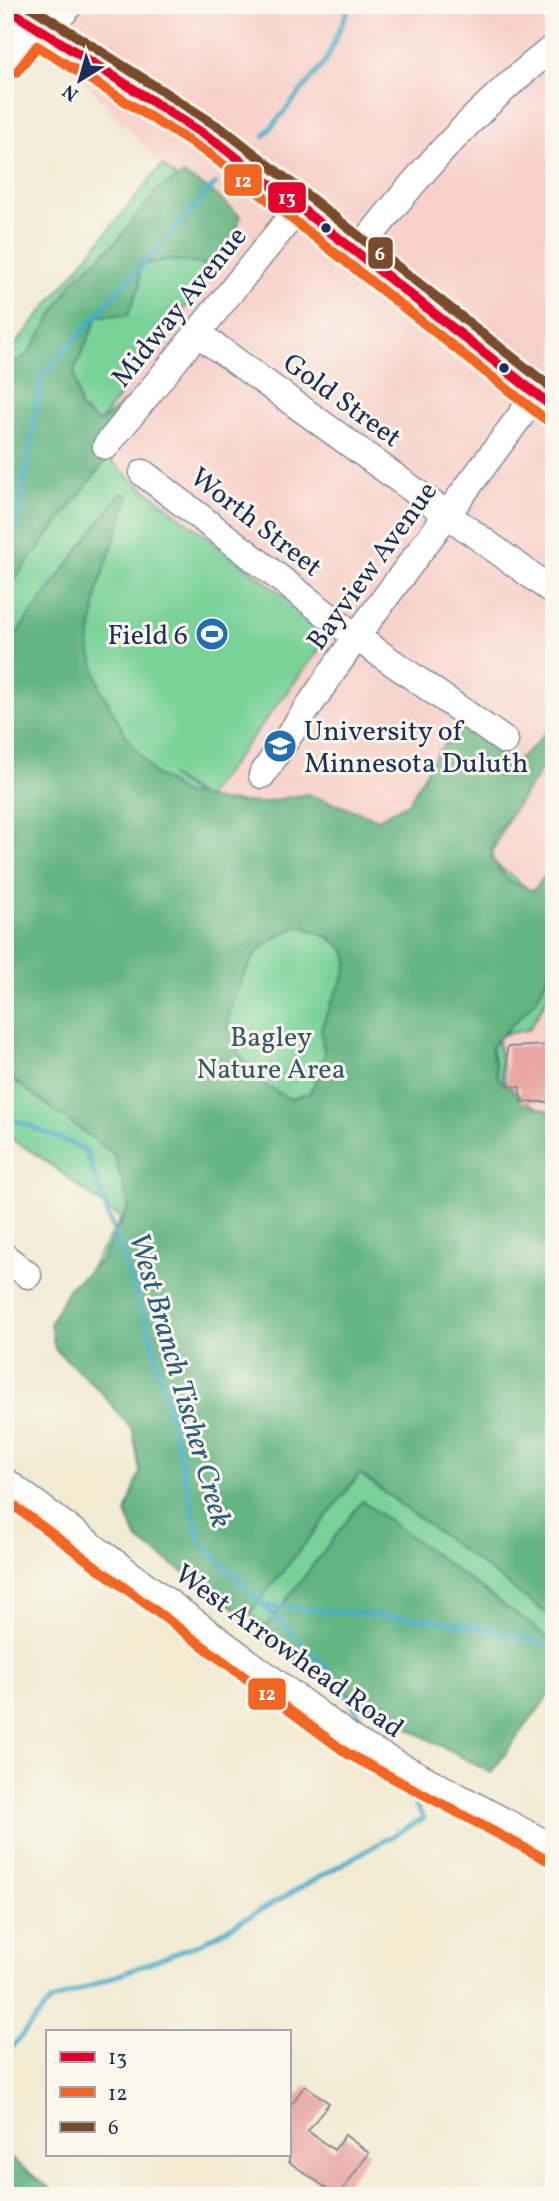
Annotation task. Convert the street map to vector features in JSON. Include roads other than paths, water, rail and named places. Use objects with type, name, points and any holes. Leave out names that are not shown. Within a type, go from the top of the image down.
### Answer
[{"type":"street","points":[[5,65],[33,27],[64,12],[69,5]]},
{"type":"street","points":[[5,7],[219,144],[545,401]]},
{"type":"street","points":[[357,253],[445,146],[491,100],[554,47]]},
{"type":"street","name":"Midway Avenue","points":[[106,446],[300,206]]},
{"type":"street","name":"Gold Street","points":[[197,333],[554,592]]},
{"type":"street","name":"Bayview Avenue","points":[[262,775],[356,637],[447,513],[545,401]]},
{"type":"street","name":"Worth Street","points":[[143,472],[356,637],[505,741]]},
{"type":"street","points":[[5,1257],[28,1275]]},
{"type":"street","name":"West Arrowhead Road","points":[[5,1480],[356,1742],[554,1848]]},
{"type":"waterway","name":"West Branch Tischer Creek","points":[[264,136],[326,61],[350,5]]},
{"type":"waterway","name":"West Branch Tischer Creek","points":[[5,592],[42,376],[216,183]]},
{"type":"waterway","name":"West Branch Tischer Creek","points":[[5,1116],[85,1149],[152,1340],[200,1541],[336,1678],[372,1736]]},
{"type":"waterway","points":[[264,1606],[432,1620],[477,1627],[554,1646]]},
{"type":"waterway","name":"West Branch Tischer Creek","points":[[5,2055],[51,2001],[204,1942],[424,1818],[404,1787]]},
{"type":"place","name":"Field 6","points":[[212,634]]},
{"type":"place","name":"University of Minnesota Duluth","points":[[280,746]]},
{"type":"park label","name":"Bagley Nature Area","points":[[271,1052]]}]
